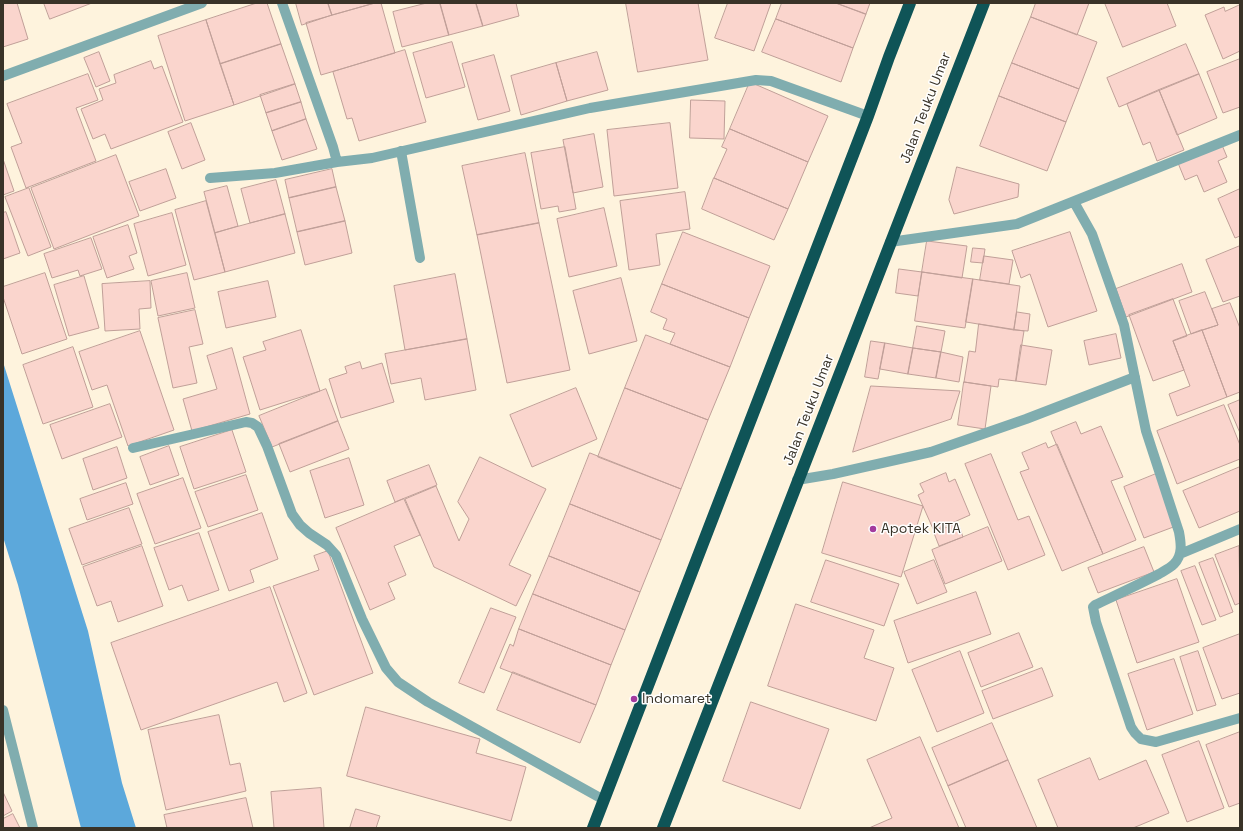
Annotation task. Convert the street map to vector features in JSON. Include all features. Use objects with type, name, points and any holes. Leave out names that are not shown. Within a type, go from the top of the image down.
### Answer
[{"type":"highway","points":[[593,828],[868,116],[910,3]]},
{"type":"highway","name":"Jalan Teuku Umar","points":[[663,828],[984,3]]},
{"type":"street","points":[[3,76],[202,3]]},
{"type":"street","points":[[282,3],[337,162]]},
{"type":"street","points":[[210,178],[275,173],[337,162],[372,158],[590,108],[756,80],[771,82],[868,116]]},
{"type":"street","points":[[890,242],[1017,224],[1240,135]]},
{"type":"street","points":[[401,151],[420,258]]},
{"type":"street","points":[[1074,202],[1092,234],[1124,325],[1146,431],[1180,532],[1182,545],[1180,554],[1175,563],[1171,566],[1095,605],[1093,607],[1096,622],[1131,727],[1141,738],[1156,742],[1240,718]]},
{"type":"street","points":[[798,480],[833,474],[931,452],[1026,420],[1135,377]]},
{"type":"street","points":[[132,448],[246,422],[252,423],[258,427],[267,446],[292,514],[304,529],[327,545],[336,555],[362,619],[386,668],[398,682],[428,702],[604,800]]},
{"type":"street","points":[[1180,554],[1240,529]]},
{"type":"street","points":[[3,710],[33,828]]},
{"type":"water","points":[[3,362],[88,631],[122,783],[136,828],[81,828],[18,585],[3,537]]},
{"type":"building","points":[[3,3],[17,3],[28,39],[3,47]]},
{"type":"building","points":[[44,3],[92,3],[50,19]]},
{"type":"building","points":[[257,3],[267,3],[281,44],[220,64],[206,20]]},
{"type":"building","points":[[296,3],[328,3],[332,15],[302,25]]},
{"type":"building","points":[[328,3],[375,3],[332,15]]},
{"type":"building","points":[[375,3],[381,3],[395,53],[321,75],[306,23]]},
{"type":"building","points":[[427,3],[440,3],[449,35],[402,47],[393,12]]},
{"type":"building","points":[[440,3],[476,3],[483,26],[449,35]]},
{"type":"building","points":[[476,3],[516,3],[519,16],[483,26]]},
{"type":"building","points":[[626,3],[698,3],[708,60],[638,72]]},
{"type":"building","points":[[728,3],[771,3],[754,51],[715,38]]},
{"type":"building","points":[[782,3],[836,3],[866,14],[853,48],[776,19]]},
{"type":"building","points":[[836,3],[870,3],[866,14]]},
{"type":"building","points":[[1036,3],[1089,3],[1077,35],[1031,17]]},
{"type":"building","points":[[1105,3],[1167,3],[1176,26],[1123,47]]},
{"type":"building","points":[[1240,5],[1240,51],[1223,59],[1205,15],[1224,7],[1225,11]]},
{"type":"building","points":[[1031,17],[1097,42],[1079,89],[1012,63]]},
{"type":"building","points":[[776,19],[853,48],[841,82],[762,52]]},
{"type":"building","points":[[206,20],[234,105],[185,121],[158,36]]},
{"type":"building","points":[[452,42],[465,87],[426,98],[413,53]]},
{"type":"building","points":[[281,44],[295,84],[234,105],[220,64]]},
{"type":"building","points":[[1186,44],[1199,74],[1119,107],[1107,78]]},
{"type":"building","points":[[405,50],[426,122],[359,141],[352,118],[347,119],[333,72]]},
{"type":"building","points":[[99,52],[110,81],[96,87],[84,58]]},
{"type":"building","points":[[597,52],[608,90],[567,101],[556,63]]},
{"type":"building","points":[[494,55],[510,111],[478,120],[462,64]]},
{"type":"building","points":[[1240,59],[1240,107],[1223,113],[1207,72]]},
{"type":"building","points":[[151,61],[154,69],[162,66],[183,122],[111,149],[105,134],[93,139],[81,109],[103,100],[99,89],[116,83],[114,75]]},
{"type":"building","points":[[556,63],[567,101],[521,115],[511,76]]},
{"type":"building","points":[[1012,63],[1079,89],[1066,122],[999,96]]},
{"type":"building","points":[[88,74],[98,100],[76,108],[96,161],[26,188],[11,147],[22,143],[7,104]]},
{"type":"building","points":[[1199,74],[1217,118],[1177,135],[1159,90]]},
{"type":"building","points":[[750,82],[828,116],[808,162],[730,129]]},
{"type":"building","points":[[295,84],[301,102],[266,113],[260,95]]},
{"type":"building","points":[[1159,90],[1184,150],[1157,161],[1150,142],[1143,145],[1127,104]]},
{"type":"building","points":[[999,96],[1066,122],[1047,171],[980,146]]},
{"type":"building","points":[[691,100],[725,101],[724,139],[690,138]]},
{"type":"building","points":[[301,102],[306,119],[272,131],[266,113]]},
{"type":"building","points":[[306,119],[317,149],[282,160],[272,131]]},
{"type":"building","points":[[191,123],[205,160],[182,169],[168,132]]},
{"type":"building","points":[[670,123],[678,188],[614,196],[607,130]]},
{"type":"building","points":[[730,129],[808,162],[788,209],[714,178],[727,149],[722,147]]},
{"type":"building","points":[[594,134],[603,187],[573,193],[563,140]]},
{"type":"building","points":[[1222,145],[1227,157],[1218,161],[1227,182],[1204,192],[1197,175],[1185,180],[1178,163]]},
{"type":"building","points":[[565,147],[576,209],[559,212],[558,206],[541,209],[531,153]]},
{"type":"building","points":[[525,153],[539,223],[477,235],[462,166]]},
{"type":"building","points":[[116,155],[139,216],[54,249],[31,188]]},
{"type":"building","points":[[3,159],[14,191],[3,195]]},
{"type":"building","points":[[957,167],[1019,184],[1018,197],[954,214],[949,200]]},
{"type":"building","points":[[166,169],[176,198],[140,211],[129,182]]},
{"type":"building","points":[[332,169],[336,187],[289,198],[285,180]]},
{"type":"building","points":[[714,178],[788,209],[774,240],[702,209]]},
{"type":"building","points":[[276,180],[285,214],[250,223],[241,189]]},
{"type":"building","points":[[227,186],[238,226],[215,233],[204,192]]},
{"type":"building","points":[[336,187],[345,221],[297,232],[289,198]]},
{"type":"building","points":[[29,188],[51,247],[28,256],[5,197]]},
{"type":"building","points":[[1240,189],[1240,236],[1235,238],[1218,199]]},
{"type":"building","points":[[685,192],[690,229],[656,234],[660,265],[629,270],[620,201]]},
{"type":"building","points":[[206,201],[225,272],[194,280],[175,210]]},
{"type":"building","points":[[604,208],[617,266],[569,277],[557,219]]},
{"type":"building","points":[[6,212],[20,253],[3,259],[3,213]]},
{"type":"building","points":[[172,213],[186,265],[148,276],[134,224]]},
{"type":"building","points":[[285,214],[295,253],[225,272],[215,233]]},
{"type":"building","points":[[345,221],[352,253],[305,265],[297,232]]},
{"type":"building","points":[[539,223],[570,370],[507,383],[477,235]]},
{"type":"building","points":[[128,225],[137,253],[129,256],[134,269],[107,278],[93,237]]},
{"type":"building","points":[[683,232],[770,266],[749,318],[662,284]]},
{"type":"building","points":[[1070,232],[1097,311],[1048,327],[1030,274],[1021,278],[1012,251]]},
{"type":"building","points":[[91,238],[102,269],[80,276],[78,270],[52,278],[44,254]]},
{"type":"building","points":[[927,241],[967,246],[962,278],[922,272]]},
{"type":"building","points":[[1240,246],[1240,296],[1223,302],[1206,260]]},
{"type":"building","points":[[973,248],[985,249],[983,263],[971,262]]},
{"type":"building","points":[[984,256],[1013,260],[1009,284],[980,280]]},
{"type":"building","points":[[1182,264],[1192,292],[1126,317],[1116,289]]},
{"type":"building","points":[[899,269],[922,272],[918,296],[896,293]]},
{"type":"building","points":[[922,272],[973,279],[965,328],[915,321]]},
{"type":"building","points":[[45,273],[67,339],[22,354],[3,297],[3,287]]},
{"type":"building","points":[[187,273],[195,308],[158,316],[151,281]]},
{"type":"building","points":[[455,274],[467,339],[405,350],[394,286]]},
{"type":"building","points":[[84,276],[99,328],[69,336],[54,285]]},
{"type":"building","points":[[621,278],[637,341],[589,354],[573,291]]},
{"type":"building","points":[[973,279],[1020,286],[1014,330],[966,322]]},
{"type":"building","points":[[150,281],[151,308],[139,309],[140,329],[105,331],[102,284]]},
{"type":"building","points":[[268,281],[276,317],[226,328],[218,292]]},
{"type":"building","points":[[662,284],[749,318],[730,367],[670,344],[675,333],[663,329],[667,319],[651,312]]},
{"type":"building","points":[[1205,292],[1218,325],[1191,334],[1179,301]]},
{"type":"building","points":[[1173,299],[1187,336],[1173,341],[1184,370],[1153,381],[1129,315]]},
{"type":"building","points":[[1230,303],[1240,328],[1240,392],[1227,397],[1202,330],[1218,325],[1212,309]]},
{"type":"building","points":[[195,310],[203,344],[189,347],[197,383],[173,388],[158,318]]},
{"type":"building","points":[[1017,312],[1030,314],[1028,331],[1014,330]]},
{"type":"building","points":[[979,324],[1024,331],[1016,381],[999,379],[998,387],[964,382],[969,351],[975,352]]},
{"type":"building","points":[[917,326],[945,331],[941,352],[913,348]]},
{"type":"building","points":[[301,330],[320,391],[260,410],[243,357],[266,350],[263,342]]},
{"type":"building","points":[[1202,330],[1227,397],[1177,416],[1169,394],[1190,386],[1173,341]]},
{"type":"building","points":[[140,331],[174,430],[128,446],[107,385],[92,390],[79,352]]},
{"type":"building","points":[[1116,334],[1121,358],[1089,365],[1084,341]]},
{"type":"building","points":[[646,335],[730,367],[708,420],[625,388]]},
{"type":"building","points":[[467,339],[476,390],[425,400],[421,378],[391,384],[385,354]]},
{"type":"building","points":[[871,341],[885,343],[878,379],[865,377]]},
{"type":"building","points":[[885,343],[913,348],[908,374],[880,369]]},
{"type":"building","points":[[1021,345],[1052,350],[1046,385],[1016,381]]},
{"type":"building","points":[[73,347],[93,407],[43,424],[23,365]]},
{"type":"building","points":[[232,348],[250,414],[192,431],[183,399],[217,389],[207,356]]},
{"type":"building","points":[[913,348],[941,352],[936,378],[908,374]]},
{"type":"building","points":[[941,352],[963,357],[959,382],[936,378]]},
{"type":"building","points":[[360,362],[362,369],[382,363],[394,402],[341,418],[329,379],[347,373],[345,367]]},
{"type":"building","points":[[964,382],[991,386],[985,429],[958,425]]},
{"type":"building","points":[[871,386],[960,391],[951,419],[853,452]]},
{"type":"building","points":[[576,388],[597,439],[532,467],[510,415]]},
{"type":"building","points":[[625,388],[708,420],[681,489],[598,457]]},
{"type":"building","points":[[326,389],[338,421],[272,447],[259,416]]},
{"type":"building","points":[[1240,400],[1240,433],[1228,405]]},
{"type":"building","points":[[110,404],[122,437],[62,459],[50,425]]},
{"type":"building","points":[[1224,405],[1240,445],[1240,459],[1177,484],[1157,431]]},
{"type":"building","points":[[338,421],[349,449],[290,472],[279,444]]},
{"type":"building","points":[[1076,422],[1081,434],[1101,426],[1123,477],[1111,481],[1136,540],[1103,554],[1051,432]]},
{"type":"building","points":[[232,430],[246,472],[194,489],[180,447]]},
{"type":"building","points":[[1046,443],[1048,448],[1057,444],[1103,554],[1062,571],[1020,472],[1029,469],[1022,453]]},
{"type":"building","points":[[169,446],[179,475],[150,485],[140,457]]},
{"type":"building","points":[[117,447],[127,478],[93,490],[83,459]]},
{"type":"building","points":[[590,453],[681,489],[661,540],[570,504]]},
{"type":"building","points":[[991,454],[1018,520],[1029,516],[1045,555],[1008,570],[965,464]]},
{"type":"building","points":[[480,457],[546,489],[509,565],[531,575],[516,606],[434,567],[405,499],[436,486],[459,541],[469,519],[458,502]]},
{"type":"building","points":[[349,458],[364,505],[325,518],[310,471]]},
{"type":"building","points":[[429,465],[437,485],[395,502],[387,481]]},
{"type":"building","points":[[1240,467],[1240,511],[1199,528],[1183,491]]},
{"type":"building","points":[[946,473],[949,482],[955,479],[970,515],[934,531],[918,495],[924,492],[920,484]]},
{"type":"building","points":[[1156,474],[1176,526],[1144,538],[1124,487]]},
{"type":"building","points":[[246,475],[258,510],[208,527],[195,492]]},
{"type":"building","points":[[183,478],[201,528],[155,544],[137,494]]},
{"type":"building","name":"Apotek KITA","points":[[843,482],[923,506],[901,577],[822,553]]},
{"type":"building","points":[[126,483],[133,504],[87,520],[80,499]]},
{"type":"building","points":[[404,499],[420,535],[394,546],[406,575],[388,583],[395,599],[370,610],[336,528]]},
{"type":"building","points":[[570,504],[661,540],[640,592],[549,556]]},
{"type":"building","points":[[129,508],[142,544],[82,565],[69,529]]},
{"type":"building","points":[[262,513],[278,559],[250,570],[254,582],[229,591],[208,532]]},
{"type":"building","points":[[958,523],[963,537],[939,546],[934,533]]},
{"type":"building","points":[[988,527],[1002,561],[945,584],[932,550]]},
{"type":"building","points":[[199,533],[219,590],[188,601],[182,585],[169,590],[154,548]]},
{"type":"building","points":[[142,546],[163,606],[118,622],[111,601],[97,606],[83,567]]},
{"type":"building","points":[[1239,546],[1240,603],[1235,605],[1215,555]]},
{"type":"building","points":[[1144,547],[1154,572],[1098,593],[1088,568]]},
{"type":"building","points":[[328,551],[373,673],[314,695],[273,586],[319,570],[314,556]]},
{"type":"building","points":[[549,556],[640,592],[625,630],[533,594]]},
{"type":"building","points":[[1213,558],[1233,612],[1220,617],[1199,563]]},
{"type":"building","points":[[826,560],[899,584],[884,626],[811,602]]},
{"type":"building","points":[[934,560],[947,592],[917,604],[904,572]]},
{"type":"building","points":[[1195,566],[1216,620],[1202,625],[1181,571]]},
{"type":"building","points":[[1177,579],[1199,642],[1137,663],[1116,600]]},
{"type":"building","points":[[270,587],[307,693],[284,702],[277,682],[141,730],[111,643]]},
{"type":"building","points":[[976,592],[991,634],[908,663],[894,621]]},
{"type":"building","points":[[533,594],[625,630],[611,665],[519,629]]},
{"type":"building","points":[[796,604],[874,630],[864,658],[894,668],[876,721],[768,686]]},
{"type":"building","points":[[491,608],[516,617],[484,693],[459,683]]},
{"type":"building","points":[[519,629],[611,665],[596,705],[500,668],[510,644],[513,646]]},
{"type":"building","points":[[1019,633],[1033,667],[981,687],[968,653]]},
{"type":"building","points":[[1240,634],[1240,693],[1222,699],[1203,648]]},
{"type":"building","points":[[960,651],[984,713],[937,732],[912,670]]},
{"type":"building","points":[[1198,651],[1216,705],[1197,711],[1180,657]]},
{"type":"building","points":[[1174,659],[1193,714],[1147,730],[1128,674]]},
{"type":"building","points":[[1042,668],[1053,696],[993,719],[982,691]]},
{"type":"building","points":[[513,672],[596,705],[580,743],[497,710]]},
{"type":"building","points":[[751,702],[829,729],[800,809],[723,781]]},
{"type":"building","points":[[366,707],[480,739],[476,753],[526,767],[511,821],[347,776]]},
{"type":"building","points":[[219,715],[230,765],[240,763],[246,791],[166,810],[148,730]]},
{"type":"building","points":[[992,723],[1008,760],[948,786],[932,748]]},
{"type":"building","points":[[1240,732],[1240,803],[1229,807],[1206,745]]},
{"type":"building","points":[[920,737],[959,828],[869,828],[892,818],[867,760]]},
{"type":"building","points":[[1199,741],[1224,808],[1187,822],[1162,755]]},
{"type":"building","points":[[1090,758],[1099,780],[1146,760],[1169,813],[1133,828],[1058,828],[1038,780]]},
{"type":"building","points":[[1008,760],[1037,828],[966,828],[948,786]]},
{"type":"building","points":[[321,788],[324,828],[274,828],[271,792]]},
{"type":"building","points":[[3,792],[12,811],[3,816]]},
{"type":"building","points":[[246,798],[253,828],[167,828],[164,815]]},
{"type":"building","points":[[356,809],[380,816],[376,828],[350,828]]},
{"type":"building","points":[[13,814],[20,828],[3,828],[3,819]]},
{"type":"place","name":"Apotek KITA","points":[[873,529]]},
{"type":"place","name":"Indomaret","points":[[634,699]]}]
